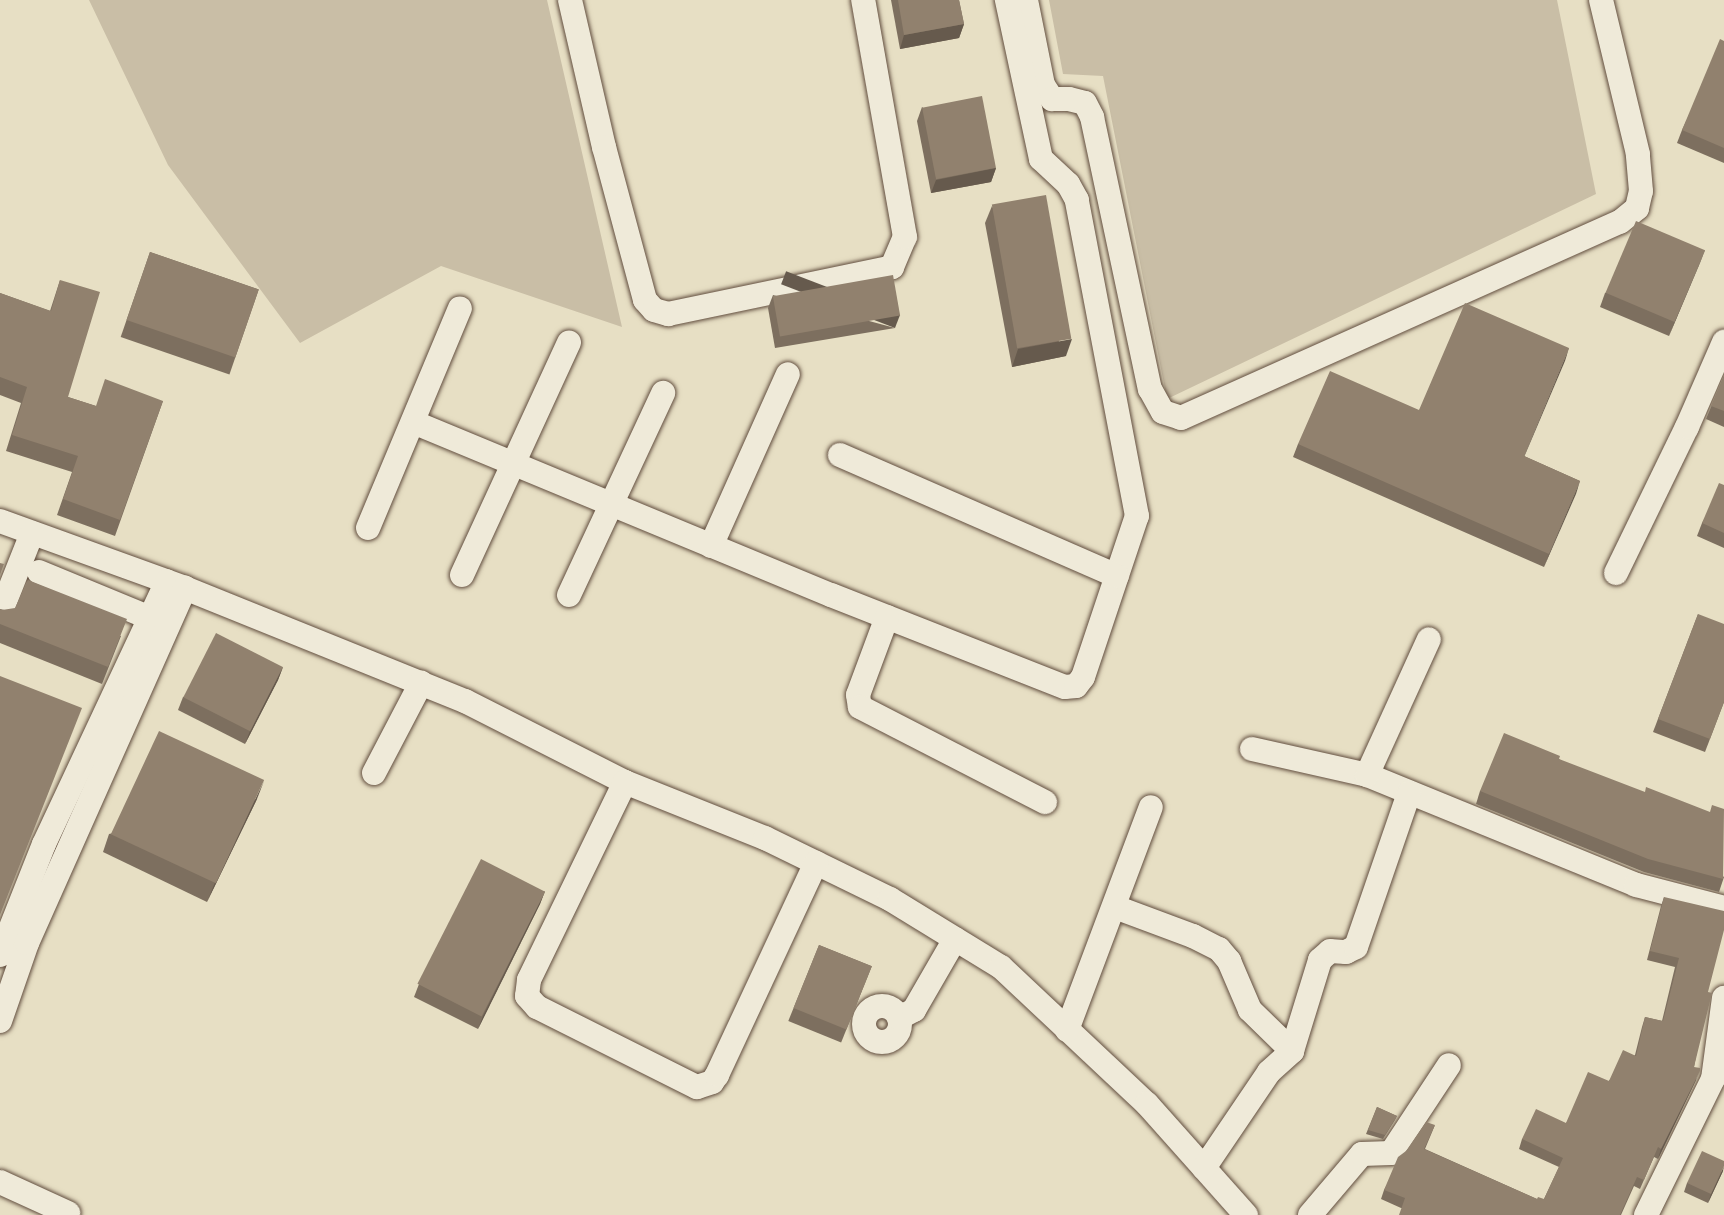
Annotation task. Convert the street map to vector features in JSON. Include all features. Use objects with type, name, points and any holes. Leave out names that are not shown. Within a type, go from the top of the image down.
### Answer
[{"type":"street","points":[[570,0],[604,147],[645,300],[654,310],[668,314],[892,267],[904,237],[863,0]]},
{"type":"street","points":[[413,423],[887,617],[1065,687],[1076,686],[1083,677],[1137,516],[1077,200],[1068,184],[1041,159],[1007,0]]},
{"type":"street","points":[[1026,0],[1043,85],[1052,99],[1069,99],[1085,103],[1092,117],[1150,389],[1163,412],[1180,418],[1620,222],[1637,208],[1641,191],[1638,154],[1601,0]]},
{"type":"street","points":[[368,528],[460,308]]},
{"type":"street","points":[[462,575],[569,342]]},
{"type":"street","points":[[1616,573],[1687,427],[1724,342]]},
{"type":"street","points":[[711,546],[788,374]]},
{"type":"street","points":[[569,594],[663,393]]},
{"type":"street","points":[[840,454],[1117,576]]},
{"type":"street","points":[[0,521],[176,584],[465,701],[625,782],[765,838],[890,899],[1000,967],[1147,1104],[1246,1215]]},
{"type":"street","points":[[0,614],[32,532]]},
{"type":"street","points":[[19,568],[150,618]]},
{"type":"street","points":[[0,955],[44,844],[150,618],[176,584]]},
{"type":"street","points":[[0,1021],[27,943],[176,584]]},
{"type":"street","points":[[887,617],[858,694],[860,707],[1045,801]]},
{"type":"street","points":[[1367,775],[1429,639]]},
{"type":"street","points":[[374,773],[421,683]]},
{"type":"street","points":[[1252,749],[1367,775],[1636,885],[1724,908]]},
{"type":"street","points":[[625,782],[529,980],[527,996],[537,1007],[697,1087],[712,1082],[717,1075],[816,863]]},
{"type":"street","points":[[1204,1168],[1269,1072],[1292,1051],[1320,960],[1329,951],[1346,952],[1356,947],[1409,793]]},
{"type":"street","points":[[1067,1030],[1151,807]]},
{"type":"street","points":[[1115,907],[1193,936],[1219,949],[1229,961],[1250,1010],[1292,1051]]},
{"type":"street","points":[[899,1018],[914,1011],[955,939]]},
{"type":"street","points":[[1646,1215],[1718,1082],[1724,998]]},
{"type":"street","points":[[1310,1215],[1362,1154],[1391,1153],[1449,1065]]},
{"type":"street","points":[[0,1182],[68,1213]]},
{"type":"shaded area","points":[[89,0],[547,0],[622,327],[441,266],[300,343],[168,165]]},
{"type":"shaded area","points":[[1049,0],[1557,0],[1596,194],[1167,399],[1103,76],[1063,74]]},
{"type":"building","points":[[898,0],[959,0],[964,24],[904,35]]},
{"type":"building","points":[[1720,39],[1724,41],[1724,148],[1682,130]]},
{"type":"building","points":[[982,96],[996,168],[936,179],[922,108]]},
{"type":"building","points":[[1046,195],[1071,339],[1017,348],[992,205]]},
{"type":"building","points":[[1636,221],[1705,250],[1675,322],[1606,293]]},
{"type":"building","points":[[150,252],[259,289],[235,358],[127,320]]},
{"type":"building","points":[[893,275],[900,315],[780,337],[773,296]]},
{"type":"building","points":[[60,280],[100,292],[68,397],[96,406],[105,379],[163,401],[120,520],[63,499],[78,456],[12,435],[27,387],[0,377],[0,293],[51,311]]},
{"type":"building","points":[[1465,303],[1569,348],[1524,456],[1580,481],[1549,554],[1298,444],[1330,371],[1419,410]]},
{"type":"building","points":[[1724,376],[1724,411],[1711,406]]},
{"type":"building","points":[[1719,483],[1724,485],[1724,533],[1702,523]]},
{"type":"building","points":[[0,563],[4,564],[0,575]]},
{"type":"building","points":[[28,580],[127,619],[108,667],[0,624],[0,609],[15,608]]},
{"type":"building","points":[[1698,614],[1724,624],[1724,702],[1710,739],[1658,719]]},
{"type":"building","points":[[216,633],[283,667],[250,731],[183,697]]},
{"type":"building","points":[[0,676],[82,708],[0,915]]},
{"type":"building","points":[[159,731],[264,780],[216,883],[111,834]]},
{"type":"building","points":[[1504,733],[1560,756],[1559,759],[1645,792],[1646,787],[1710,812],[1712,805],[1724,809],[1723,879],[1648,859],[1480,791]]},
{"type":"building","points":[[481,859],[545,892],[482,1016],[417,984]]},
{"type":"building","points":[[1664,897],[1724,911],[1724,930],[1708,992],[1712,993],[1694,1067],[1700,1068],[1700,1071],[1661,1149],[1658,1147],[1644,1180],[1637,1177],[1620,1215],[1399,1215],[1405,1198],[1384,1190],[1398,1157],[1406,1151],[1426,1122],[1435,1125],[1424,1149],[1537,1199],[1538,1197],[1544,1199],[1563,1158],[1522,1139],[1536,1109],[1566,1123],[1588,1072],[1609,1081],[1623,1050],[1636,1056],[1645,1017],[1663,1021],[1679,958],[1650,951]]},
{"type":"building","points":[[819,945],[872,966],[846,1029],[794,1008]]},
{"type":"building","points":[[1377,1107],[1397,1116],[1385,1135],[1368,1130]]},
{"type":"building","points":[[1702,1151],[1724,1161],[1724,1166],[1711,1194],[1687,1183]]}]
